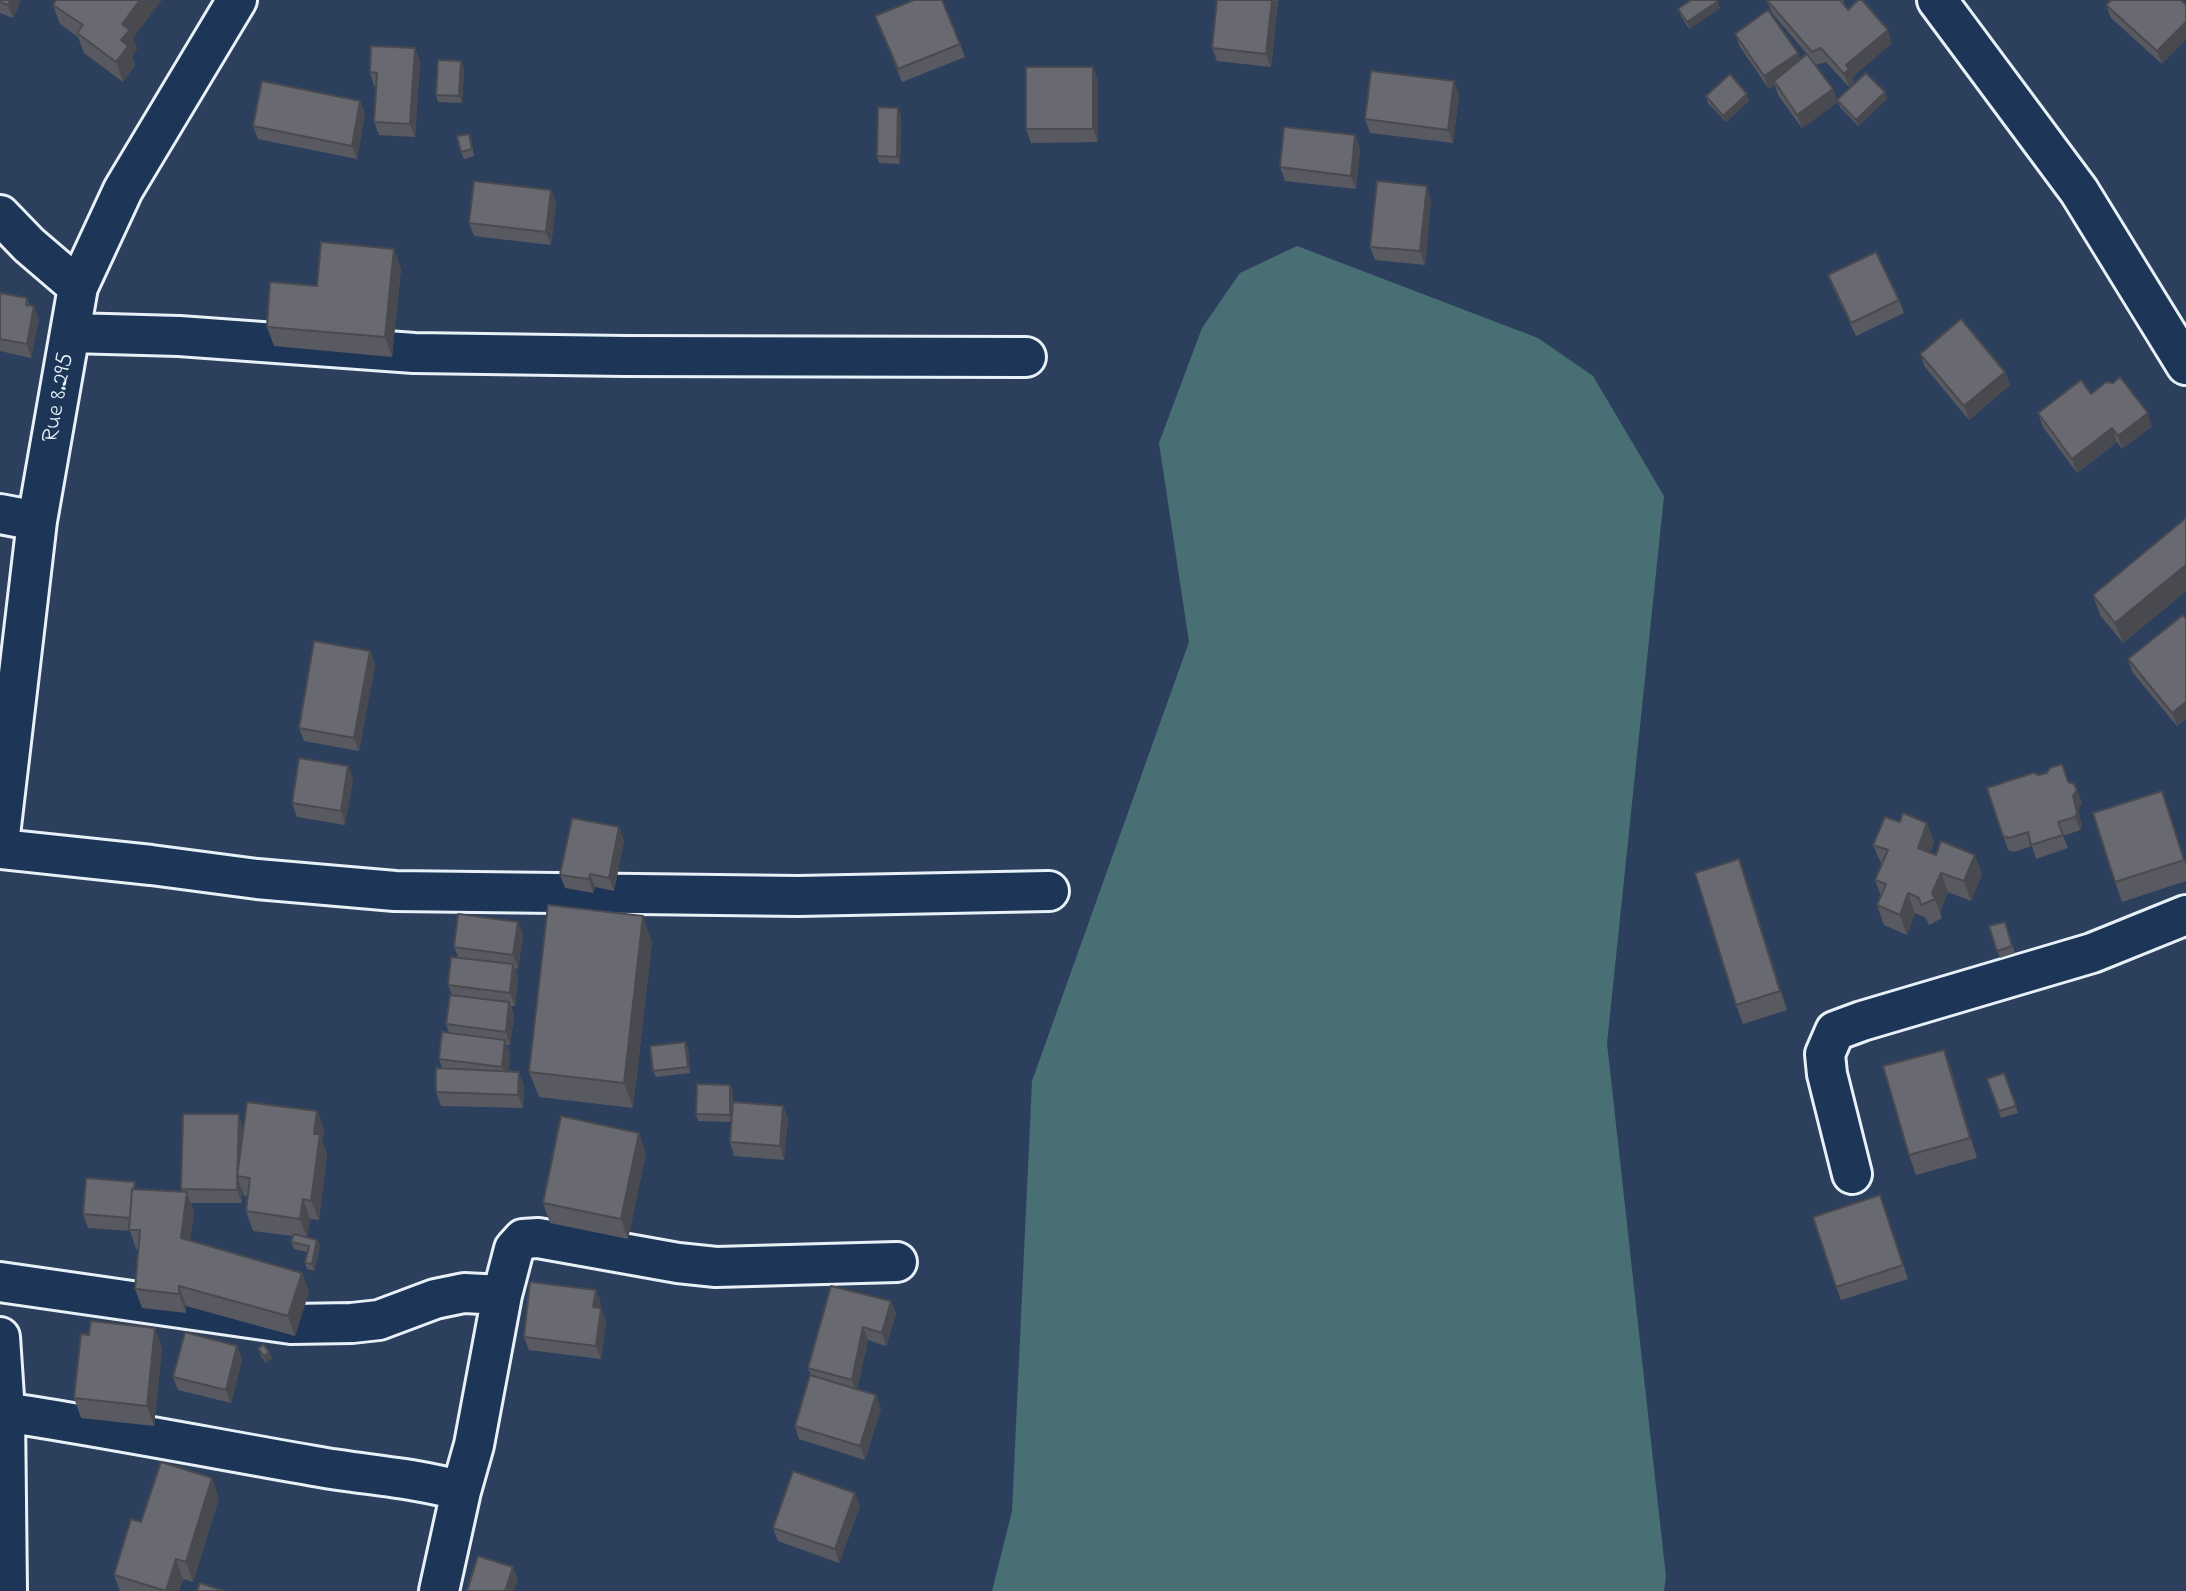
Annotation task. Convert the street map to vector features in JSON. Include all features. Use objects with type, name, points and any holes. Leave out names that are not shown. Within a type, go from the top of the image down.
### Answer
[{"type":"street","name":"Rue 8.295","points":[[0,835],[37,522],[78,287],[123,190],[237,0]]},
{"type":"street","points":[[1937,0],[2079,191],[2186,365]]},
{"type":"street","points":[[0,215],[29,246],[78,287]]},
{"type":"street","points":[[71,332],[179,336],[414,354],[1026,357]]},
{"type":"street","points":[[0,514],[37,522]]},
{"type":"street","points":[[0,849],[257,879],[396,891],[797,896],[1049,891]]},
{"type":"street","points":[[1852,1174],[1827,1073],[1825,1054],[1835,1031],[2092,953],[2186,915]]},
{"type":"street","points":[[439,1591],[474,1445],[502,1295],[514,1249],[523,1239],[538,1238],[678,1264],[716,1267],[897,1262]]},
{"type":"street","points":[[0,1282],[291,1324],[379,1320],[435,1299],[464,1293],[502,1295]]},
{"type":"street","points":[[0,1338],[7,1591]]},
{"type":"street","points":[[3,1406],[340,1471],[438,1484],[461,1491]]},
{"type":"green space","points":[[1297,246],[1538,338],[1593,376],[1664,496],[1607,1043],[1666,1577],[1664,1591],[992,1591],[1012,1511],[1032,1081],[1189,642],[1159,443],[1202,328],[1240,273]]},
{"type":"building","points":[[0,0],[10,0],[8,5]]},
{"type":"building","points":[[56,0],[140,0],[122,24],[130,30],[121,40],[128,46],[116,62],[77,33],[83,25],[53,5]]},
{"type":"building","points":[[914,0],[942,0],[960,44],[898,69],[875,16]]},
{"type":"building","points":[[1217,0],[1272,0],[1266,54],[1212,48]]},
{"type":"building","points":[[1691,0],[1717,2],[1687,22],[1678,9]]},
{"type":"building","points":[[1767,0],[1840,0],[1848,10],[1858,0],[1862,0],[1888,30],[1846,65],[1849,69],[1844,74],[1821,48],[1812,52]]},
{"type":"building","points":[[2111,0],[2181,0],[2186,5],[2186,22],[2157,51],[2106,5]]},
{"type":"building","points":[[1768,10],[1798,53],[1764,76],[1735,34]]},
{"type":"building","points":[[371,46],[415,48],[410,124],[374,122],[377,73],[370,72]]},
{"type":"building","points":[[1807,54],[1833,89],[1797,115],[1774,81]]},
{"type":"building","points":[[438,60],[461,61],[459,96],[436,95]]},
{"type":"building","points":[[1026,67],[1093,67],[1093,129],[1026,129]]},
{"type":"building","points":[[1371,71],[1454,81],[1448,130],[1365,119]]},
{"type":"building","points":[[1866,73],[1885,92],[1856,120],[1837,100]]},
{"type":"building","points":[[1730,74],[1747,94],[1723,116],[1706,96]]},
{"type":"building","points":[[262,81],[360,101],[352,146],[253,126]]},
{"type":"building","points":[[878,107],[898,108],[897,157],[877,156]]},
{"type":"building","points":[[1284,127],[1355,135],[1351,176],[1280,167]]},
{"type":"building","points":[[469,134],[472,149],[461,152],[457,136]]},
{"type":"building","points":[[474,181],[551,190],[546,232],[469,223]]},
{"type":"building","points":[[1377,181],[1427,186],[1420,251],[1370,247]]},
{"type":"building","points":[[321,242],[394,249],[385,337],[267,327],[270,282],[317,286]]},
{"type":"building","points":[[1876,252],[1899,300],[1851,323],[1828,275]]},
{"type":"building","points":[[0,293],[27,298],[26,305],[34,306],[27,344],[0,339]]},
{"type":"building","points":[[1961,319],[2005,372],[1964,406],[1920,354]]},
{"type":"building","points":[[2120,377],[2148,413],[2118,436],[2112,428],[2072,459],[2038,413],[2081,380],[2091,394],[2106,382],[2113,383]]},
{"type":"building","points":[[2186,518],[2186,565],[2115,623],[2093,595]]},
{"type":"building","points":[[2183,615],[2186,619],[2186,702],[2172,713],[2128,659]]},
{"type":"building","points":[[314,641],[370,651],[354,738],[299,728]]},
{"type":"building","points":[[299,758],[348,766],[341,811],[292,803]]},
{"type":"building","points":[[2062,764],[2068,782],[2074,784],[2077,790],[2073,796],[2077,813],[2075,817],[2058,822],[2063,835],[2031,845],[2028,832],[2009,838],[2003,836],[1987,788],[2033,773],[2047,773],[2050,768]]},
{"type":"building","points":[[2162,791],[2184,860],[2115,882],[2093,813]]},
{"type":"building","points":[[1903,813],[1927,823],[1918,848],[1936,855],[1941,841],[1975,855],[1964,881],[1941,873],[1932,893],[1935,899],[1921,905],[1919,898],[1908,893],[1900,915],[1877,905],[1886,884],[1875,880],[1888,850],[1873,845],[1885,817],[1900,822]]},
{"type":"building","points":[[572,818],[619,827],[609,878],[590,874],[589,879],[560,875]]},
{"type":"building","points":[[1739,859],[1780,991],[1736,1005],[1695,873]]},
{"type":"building","points":[[548,905],[643,916],[624,1083],[529,1072]]},
{"type":"building","points":[[458,914],[518,922],[513,955],[454,947]]},
{"type":"building","points":[[2005,922],[2012,946],[1997,951],[1989,926]]},
{"type":"building","points":[[451,957],[513,964],[510,993],[448,985]]},
{"type":"building","points":[[450,995],[509,1002],[506,1032],[446,1024]]},
{"type":"building","points":[[442,1032],[505,1040],[502,1067],[439,1059]]},
{"type":"building","points":[[685,1042],[688,1067],[653,1071],[650,1046]]},
{"type":"building","points":[[1944,1050],[1970,1138],[1909,1155],[1883,1066]]},
{"type":"building","points":[[436,1068],[519,1072],[518,1095],[436,1092]]},
{"type":"building","points":[[2004,1073],[2016,1106],[1999,1111],[1987,1079]]},
{"type":"building","points":[[697,1084],[730,1085],[730,1115],[696,1114]]},
{"type":"building","points":[[247,1102],[317,1111],[314,1134],[320,1134],[311,1201],[303,1199],[300,1219],[246,1211],[250,1178],[237,1176]]},
{"type":"building","points":[[733,1102],[783,1106],[780,1146],[730,1142]]},
{"type":"building","points":[[183,1114],[239,1114],[237,1190],[181,1189]]},
{"type":"building","points":[[561,1116],[639,1133],[621,1219],[543,1203]]},
{"type":"building","points":[[86,1178],[135,1182],[130,1218],[83,1214]]},
{"type":"building","points":[[132,1189],[187,1192],[181,1238],[302,1273],[288,1316],[179,1286],[179,1294],[135,1289],[140,1230],[129,1230]]},
{"type":"building","points":[[1880,1195],[1903,1265],[1836,1287],[1813,1217]]},
{"type":"building","points":[[294,1234],[317,1240],[312,1264],[305,1263],[309,1246],[291,1242]]},
{"type":"building","points":[[530,1282],[596,1290],[593,1307],[601,1308],[596,1346],[524,1337]]},
{"type":"building","points":[[831,1286],[891,1301],[882,1333],[863,1327],[852,1380],[808,1368]]},
{"type":"building","points":[[91,1321],[155,1328],[147,1406],[74,1398],[81,1334],[89,1335]]},
{"type":"building","points":[[185,1332],[237,1346],[226,1390],[173,1377]]},
{"type":"building","points":[[263,1344],[269,1352],[264,1356],[258,1349]]},
{"type":"building","points":[[810,1375],[876,1395],[860,1446],[795,1426]]},
{"type":"building","points":[[161,1462],[212,1478],[186,1562],[176,1559],[166,1591],[114,1575],[131,1519],[141,1522]]},
{"type":"building","points":[[793,1471],[855,1493],[835,1549],[773,1528]]},
{"type":"building","points":[[478,1556],[513,1567],[505,1591],[467,1591]]},
{"type":"building","points":[[200,1583],[224,1591],[197,1591]]}]
